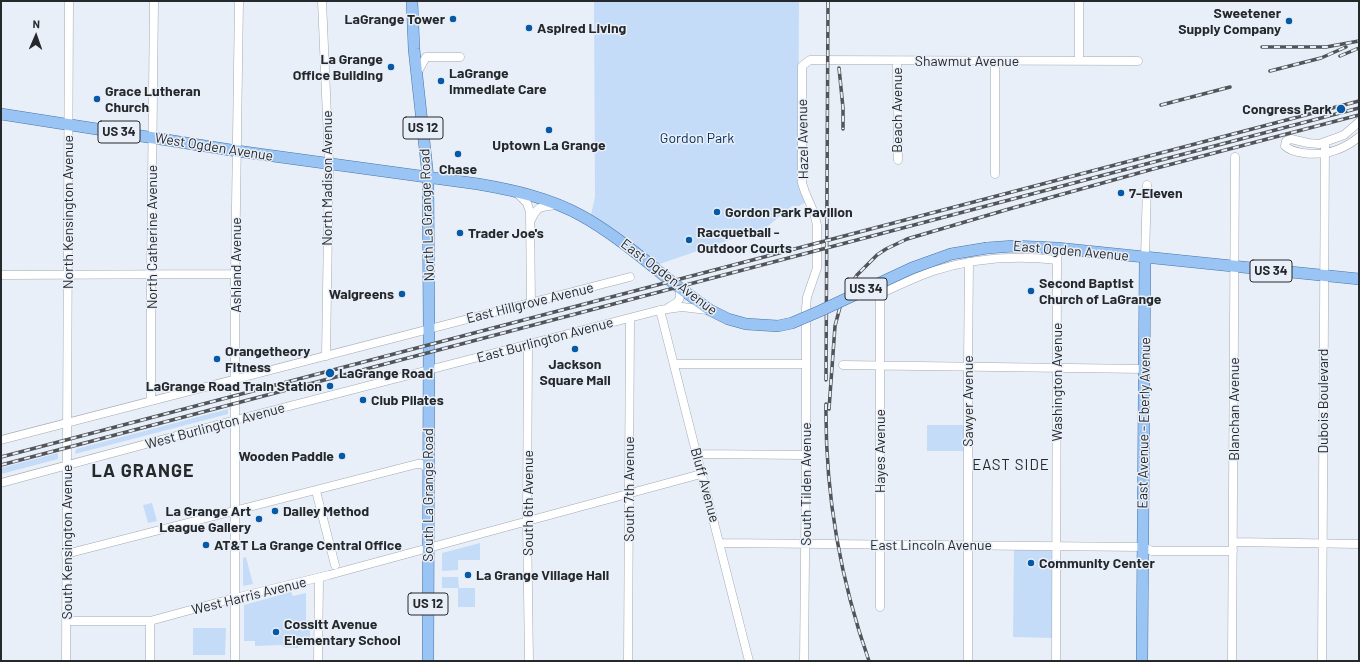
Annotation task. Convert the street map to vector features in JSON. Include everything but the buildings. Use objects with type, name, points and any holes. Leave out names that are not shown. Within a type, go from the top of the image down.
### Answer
[{"type":"main road","name":"US 12","points":[[412,1],[417,76]]},
{"type":"main road","name":"North La Grange Road","points":[[417,76],[428,177],[429,329]]},
{"type":"main road","name":"West Ogden Avenue","points":[[1,114],[237,151],[428,177]]},
{"type":"main road","name":"East Ogden Avenue","points":[[428,177],[500,188],[533,196],[581,215],[615,236],[679,288],[710,310],[728,319],[746,324],[778,326],[792,323],[820,312],[912,268],[951,254],[970,250],[1001,246],[1053,248],[1145,258]]},
{"type":"main road","name":"US 34","points":[[1145,258],[1359,280]]},
{"type":"main road","name":"East Avenue - Eberly Avenue","points":[[1142,661],[1145,258]]},
{"type":"main road","name":"South La Grange Road","points":[[428,661],[429,329]]},
{"type":"street","name":"North Kensington Avenue","points":[[67,423],[69,1]]},
{"type":"street","name":"North Catherine Avenue","points":[[151,401],[154,1]]},
{"type":"street","name":"Ashland Avenue","points":[[234,661],[235,274],[239,1]]},
{"type":"street","name":"North Madison Avenue","points":[[322,1],[329,163],[326,356]]},
{"type":"street","points":[[1079,1],[1079,61]]},
{"type":"street","points":[[417,76],[426,57],[460,57]]},
{"type":"street","name":"Shawmut Avenue","points":[[802,69],[804,63],[810,60],[1138,61]]},
{"type":"street","name":"Beach Avenue","points":[[897,61],[898,160]]},
{"type":"street","points":[[995,61],[995,174]]},
{"type":"street","name":"Hazel Avenue","points":[[802,69],[802,173],[804,192],[816,220],[817,254],[816,273],[807,297],[806,308]]},
{"type":"street","points":[[1359,122],[1344,134],[1325,142],[1313,144],[1291,139],[1285,143],[1287,148],[1299,152],[1325,154],[1343,148],[1359,137]]},
{"type":"street","name":"Dubois Boulevard","points":[[1322,661],[1325,142]]},
{"type":"street","name":"Blanchan Avenue","points":[[1232,661],[1235,157]]},
{"type":"street","name":"East Avenue - Eberly Avenue","points":[[1145,258],[1147,185]]},
{"type":"street","points":[[516,192],[527,204],[531,220],[531,304]]},
{"type":"street","points":[[531,220],[536,210],[539,208],[557,205]]},
{"type":"street","name":"Washington Avenue","points":[[1053,248],[1057,260],[1056,661]]},
{"type":"street","points":[[969,262],[1000,257],[1057,260]]},
{"type":"street","name":"Hayes Avenue","points":[[880,607],[880,296],[882,293],[920,276],[953,265],[969,262]]},
{"type":"street","name":"Sawyer Avenue","points":[[968,661],[969,262]]},
{"type":"street","points":[[1,275],[235,274]]},
{"type":"street","name":"East Hillgrove Avenue","points":[[1,440],[630,278]]},
{"type":"street","name":"East Burlington Avenue","points":[[429,370],[660,310],[675,304],[679,300],[681,295],[679,288]]},
{"type":"street","name":"East Burlington Avenue","points":[[660,310],[682,307],[710,310]]},
{"type":"street","name":"South Tilden Avenue","points":[[804,661],[806,308]]},
{"type":"street","name":"Bluff Avenue","points":[[660,310],[749,661]]},
{"type":"street","name":"South 7th Avenue","points":[[628,661],[630,318]]},
{"type":"street","name":"South 6th Avenue","points":[[528,344],[529,661]]},
{"type":"street","points":[[674,364],[806,364]]},
{"type":"street","points":[[843,365],[1144,369]]},
{"type":"street","name":"West Burlington Avenue","points":[[1,483],[429,370]]},
{"type":"street","name":"South Kensington Avenue","points":[[66,661],[67,423]]},
{"type":"street","points":[[696,454],[806,455]]},
{"type":"street","points":[[66,554],[417,464],[422,464],[429,470]]},
{"type":"street","name":"West Harris Avenue","points":[[66,621],[150,621],[319,578],[701,474]]},
{"type":"street","points":[[317,495],[335,565]]},
{"type":"street","points":[[1233,542],[1359,544]]},
{"type":"street","name":"East Lincoln Avenue","points":[[720,543],[1142,547],[1152,551],[1233,551]]},
{"type":"street","points":[[318,661],[319,578]]},
{"type":"street","points":[[150,621],[150,661]]},
{"type":"green space","name":"Gordon Park","points":[[594,1],[799,1],[798,171],[806,202],[799,206],[792,206],[767,227],[654,266],[590,219],[595,197]]},
{"type":"green space","points":[[228,409],[228,414],[75,454],[76,449]]},
{"type":"green space","points":[[927,425],[967,425],[967,451],[927,451]]},
{"type":"green space","points":[[58,453],[58,459],[1,474],[1,468]]},
{"type":"green space","points":[[152,503],[157,521],[148,523],[143,505]]},
{"type":"green space","points":[[480,543],[480,560],[458,560],[458,570],[442,571],[442,553]]},
{"type":"green space","points":[[1014,547],[1056,547],[1055,638],[1013,637]]},
{"type":"green space","points":[[246,557],[253,584],[243,586],[243,558]]},
{"type":"green space","points":[[442,577],[458,577],[459,588],[475,588],[475,607],[458,607],[458,588],[442,588]]},
{"type":"green space","points":[[291,592],[293,596],[306,593],[306,621],[310,620],[310,642],[298,643],[298,648],[283,647],[282,645],[255,646],[255,641],[244,641],[244,605]]},
{"type":"green space","points":[[193,628],[226,628],[225,655],[193,655]]},
{"type":"railway","points":[[826,380],[828,1]]},
{"type":"railway","points":[[1262,47],[1326,47],[1359,41]]},
{"type":"railway","points":[[1270,71],[1321,58],[1346,47]]},
{"type":"railway","points":[[1340,56],[1359,48]]},
{"type":"railway","points":[[839,68],[843,108],[843,129]]},
{"type":"railway","points":[[1161,105],[1230,87]]},
{"type":"railway","points":[[1,457],[1359,101]]},
{"type":"railway","points":[[1,465],[1359,108]]},
{"type":"railway","points":[[829,409],[835,326],[840,307],[857,275],[877,255],[886,249],[907,239],[1009,209],[1153,169],[1359,115]]},
{"type":"railway","points":[[826,404],[828,469],[836,534],[850,598],[869,661]]},
{"type":"place","name":"LaGrange Tower","points":[[453,19]]},
{"type":"place","name":"Sweetener Supply Company","points":[[1289,21]]},
{"type":"place","name":"Aspired Living","points":[[529,28]]},
{"type":"place","name":"La Grange Office Building","points":[[391,67]]},
{"type":"place","name":"LaGrange Immediate Care","points":[[441,81]]},
{"type":"place","name":"Grace Lutheran Church","points":[[97,99]]},
{"type":"place","name":"Congress Park","points":[[1341,109]]},
{"type":"place","name":"Uptown La Grange","points":[[549,130]]},
{"type":"place","name":"Chase","points":[[458,154]]},
{"type":"place","name":"7-Eleven","points":[[1121,193]]},
{"type":"place","name":"Gordon Park Pavilion","points":[[717,212]]},
{"type":"place","name":"Trader Joe's","points":[[460,233]]},
{"type":"place","name":"Racquetball - Outdoor Courts","points":[[689,240]]},
{"type":"place","name":"Second Baptist Church of LaGrange","points":[[1031,291]]},
{"type":"place","name":"Walgreens","points":[[402,294]]},
{"type":"place","name":"Jackson Square Mall","points":[[575,349]]},
{"type":"place","name":"Orangetheory Fitness","points":[[217,359]]},
{"type":"place","name":"LaGrange Road","points":[[330,373]]},
{"type":"place","name":"LaGrange Road Train Station","points":[[330,386]]},
{"type":"place","name":"Club Pilates","points":[[363,400]]},
{"type":"place","name":"Wooden Paddle","points":[[342,456]]},
{"type":"place","name":"Dailey Method","points":[[275,511]]},
{"type":"place","name":"La Grange Art League Gallery","points":[[259,519]]},
{"type":"place","name":"AT&T La Grange Central Office","points":[[206,545]]},
{"type":"place","name":"Community Center","points":[[1031,563]]},
{"type":"place","name":"La Grange Village Hall","points":[[468,575]]},
{"type":"place","name":"Cossitt Avenue Elementary School","points":[[276,632]]},
{"type":"district","name":"EAST SIDE","points":[[1011,465]]},
{"type":"district","name":"LA GRANGE","points":[[143,471]]}]
